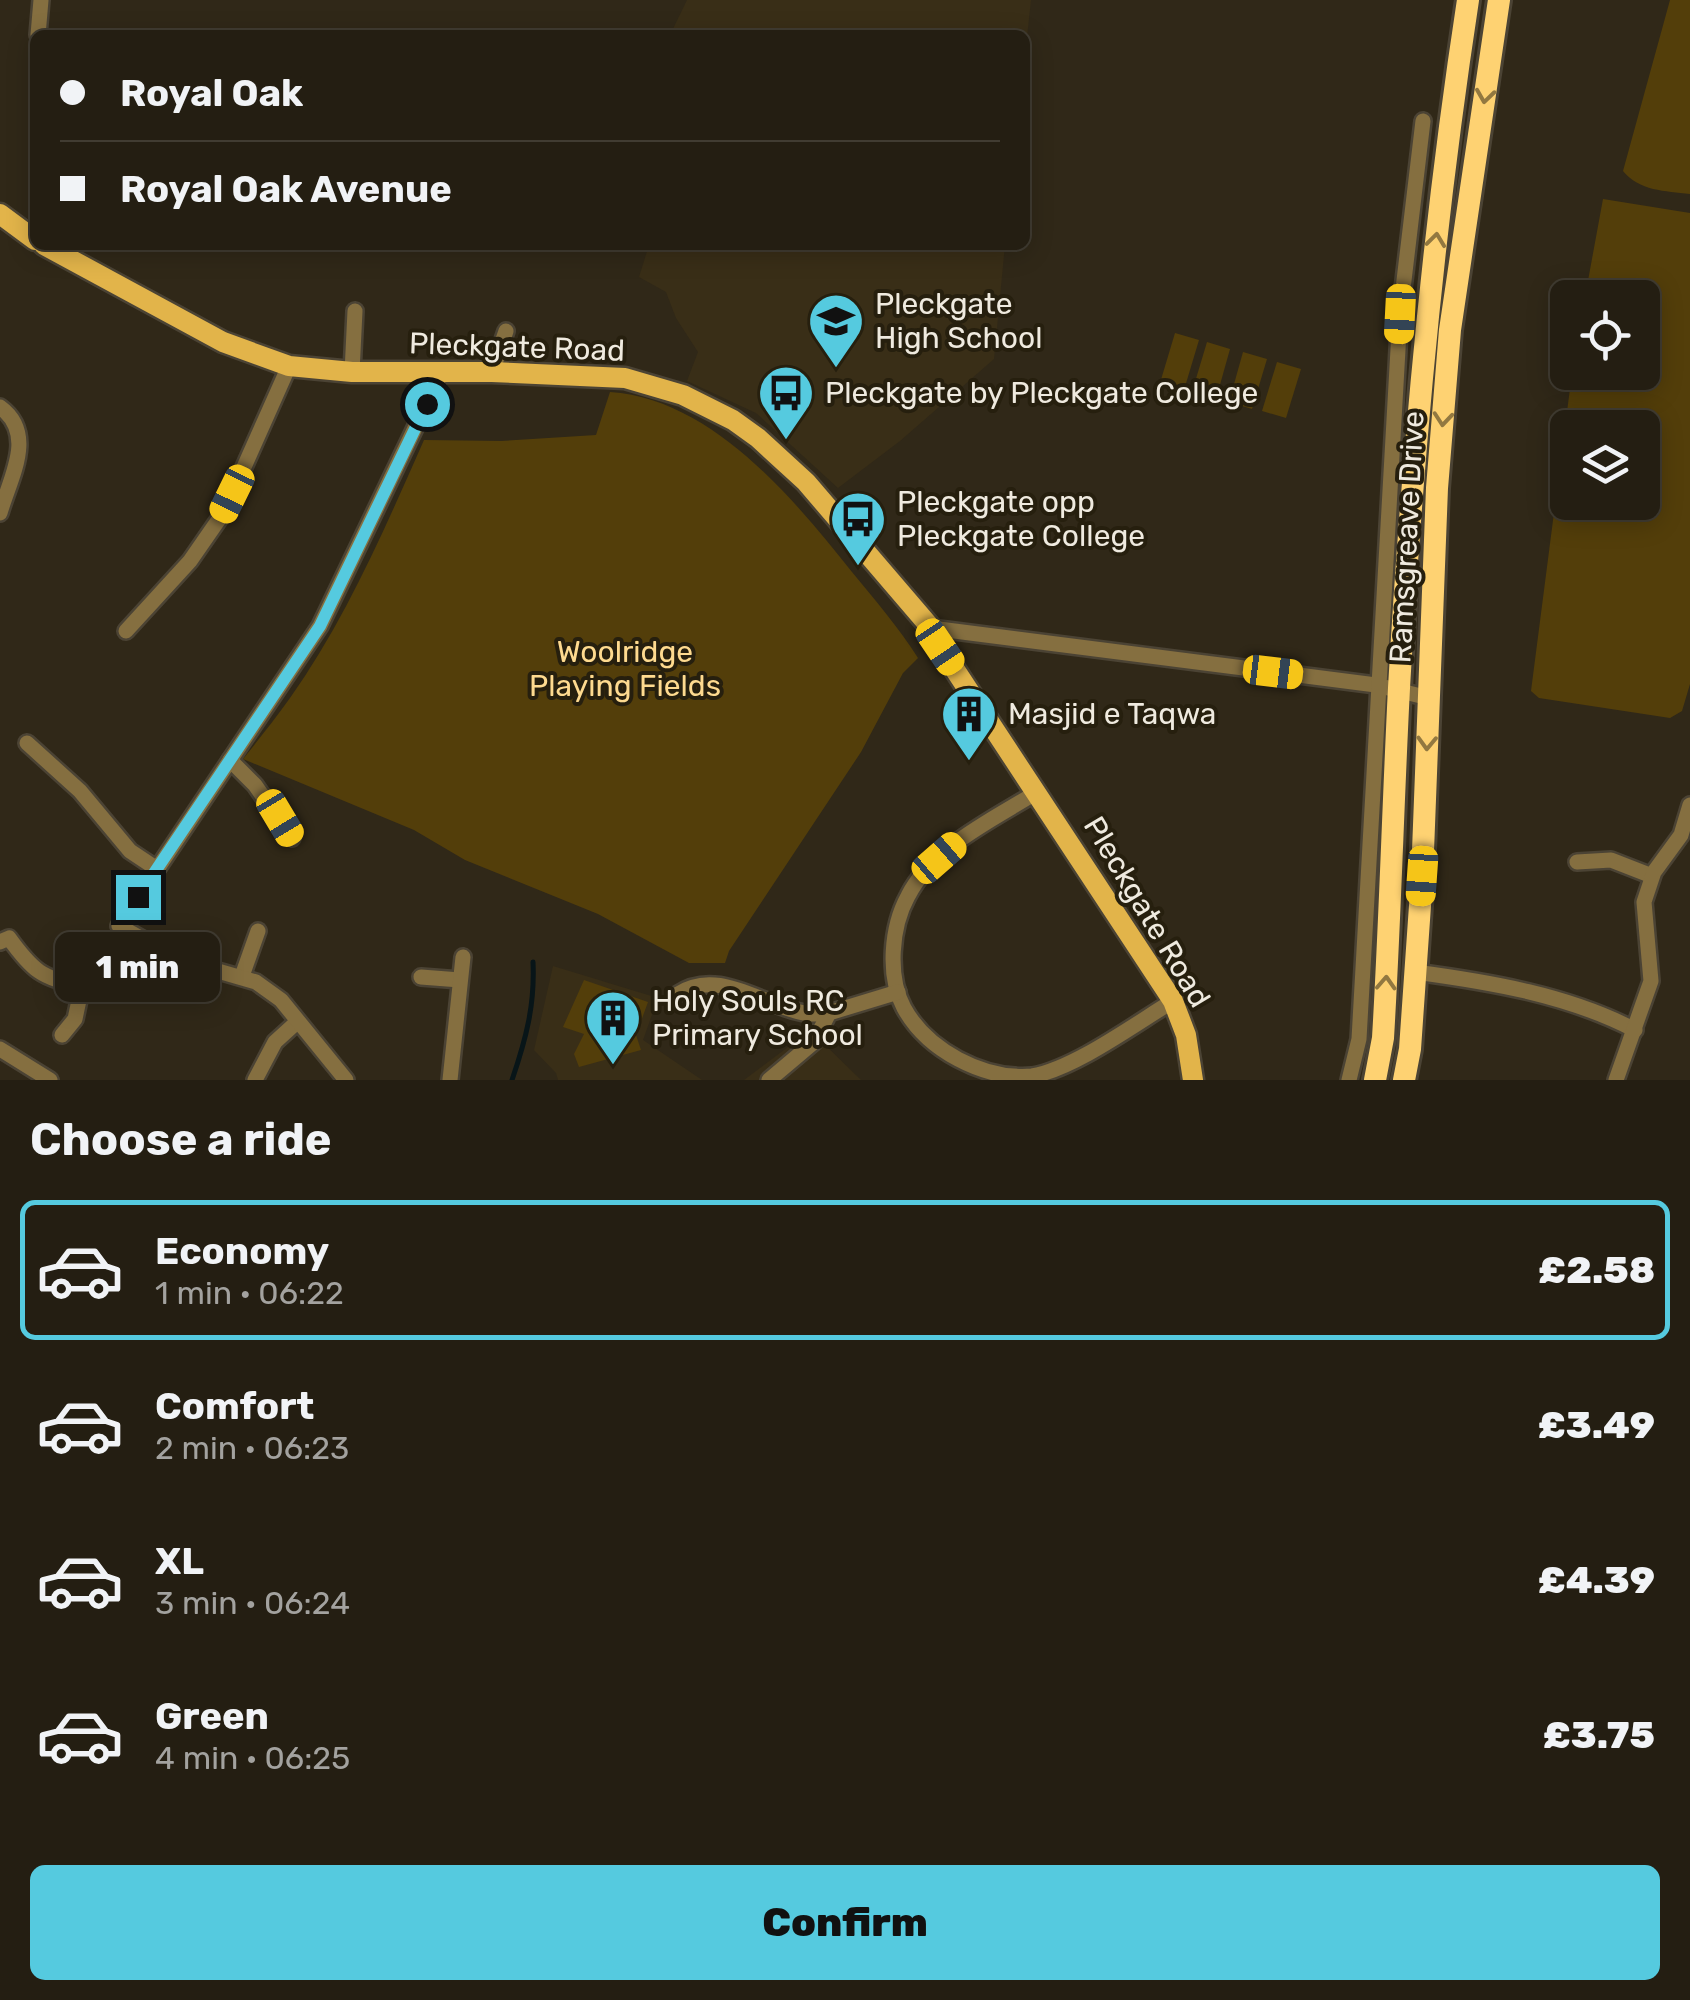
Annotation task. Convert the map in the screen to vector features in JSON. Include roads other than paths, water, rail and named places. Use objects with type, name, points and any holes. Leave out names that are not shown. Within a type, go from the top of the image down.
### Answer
[{"type":"highway","name":"Ramsgreave Drive","points":[[1375,1080],[1383,1038],[1388,687],[1428,304],[1468,0]]},
{"type":"highway","name":"Ramsgreave Drive","points":[[1404,1080],[1415,972],[1437,488],[1453,305],[1499,0]]},
{"type":"main road","points":[[0,214],[30,236]]},
{"type":"main road","name":"Pleckgate Road","points":[[53,250],[223,342],[289,366],[352,372],[492,372],[624,378],[683,396],[733,420],[758,438],[806,482],[931,628],[1173,1001],[1186,1035],[1193,1080]]},
{"type":"street","points":[[39,30],[42,0]]},
{"type":"street","points":[[1349,1080],[1359,1039],[1388,687],[1401,302],[1423,121]]},
{"type":"street","points":[[1401,302],[1453,305]]},
{"type":"street","points":[[352,372],[354,311]]},
{"type":"street","points":[[492,372],[506,331]]},
{"type":"street","points":[[126,631],[213,530],[289,366]]},
{"type":"street","points":[[346,1080],[281,1000],[256,982],[172,957],[119,926],[320,626],[441,374]]},
{"type":"street","points":[[0,407],[11,415],[21,444],[0,514]]},
{"type":"street","points":[[931,628],[1388,687],[1429,698]]},
{"type":"street","points":[[27,742],[80,790],[130,852],[157,869]]},
{"type":"street","points":[[230,760],[254,785],[292,838]]},
{"type":"street","points":[[1037,792],[958,841],[921,876],[907,897],[898,921],[894,960],[898,992],[916,1025],[947,1054],[998,1077],[1026,1079],[1060,1068],[1173,1001]]},
{"type":"street","points":[[1616,1080],[1651,981],[1644,902],[1652,876],[1681,835],[1690,804]]},
{"type":"street","points":[[1577,862],[1611,860],[1652,876]]},
{"type":"street","points":[[0,921],[4,940],[38,973],[82,986],[75,1018],[62,1035]]},
{"type":"street","points":[[242,976],[258,931]]},
{"type":"street","points":[[450,1080],[463,957]]},
{"type":"street","points":[[1415,972],[1530,992],[1635,1030]]},
{"type":"street","points":[[421,977],[460,980]]},
{"type":"street","points":[[678,994],[691,985],[706,984],[815,1016],[898,992]]},
{"type":"street","points":[[769,1080],[814,1042],[829,1014]]},
{"type":"street","points":[[256,1080],[275,1042],[298,1022]]},
{"type":"street","points":[[1359,1039],[1383,1038]]},
{"type":"street","points":[[0,1048],[45,1078]]},
{"type":"waterway","points":[[512,1080],[528,1022],[533,962]]},
{"type":"place","name":"Pleckgate High School","points":[[836,370]]},
{"type":"place","name":"Pleckgate by Pleckgate College","points":[[786,442]]},
{"type":"place","name":"Pleckgate opp Pleckgate College","points":[[858,568]]},
{"type":"place","name":"Masjid e Taqwa","points":[[969,763]]},
{"type":"place","name":"Holy Souls RC Primary School","points":[[613,1067]]},
{"type":"park label","name":"Woolridge Playing Fields","points":[[625,669]]}]
